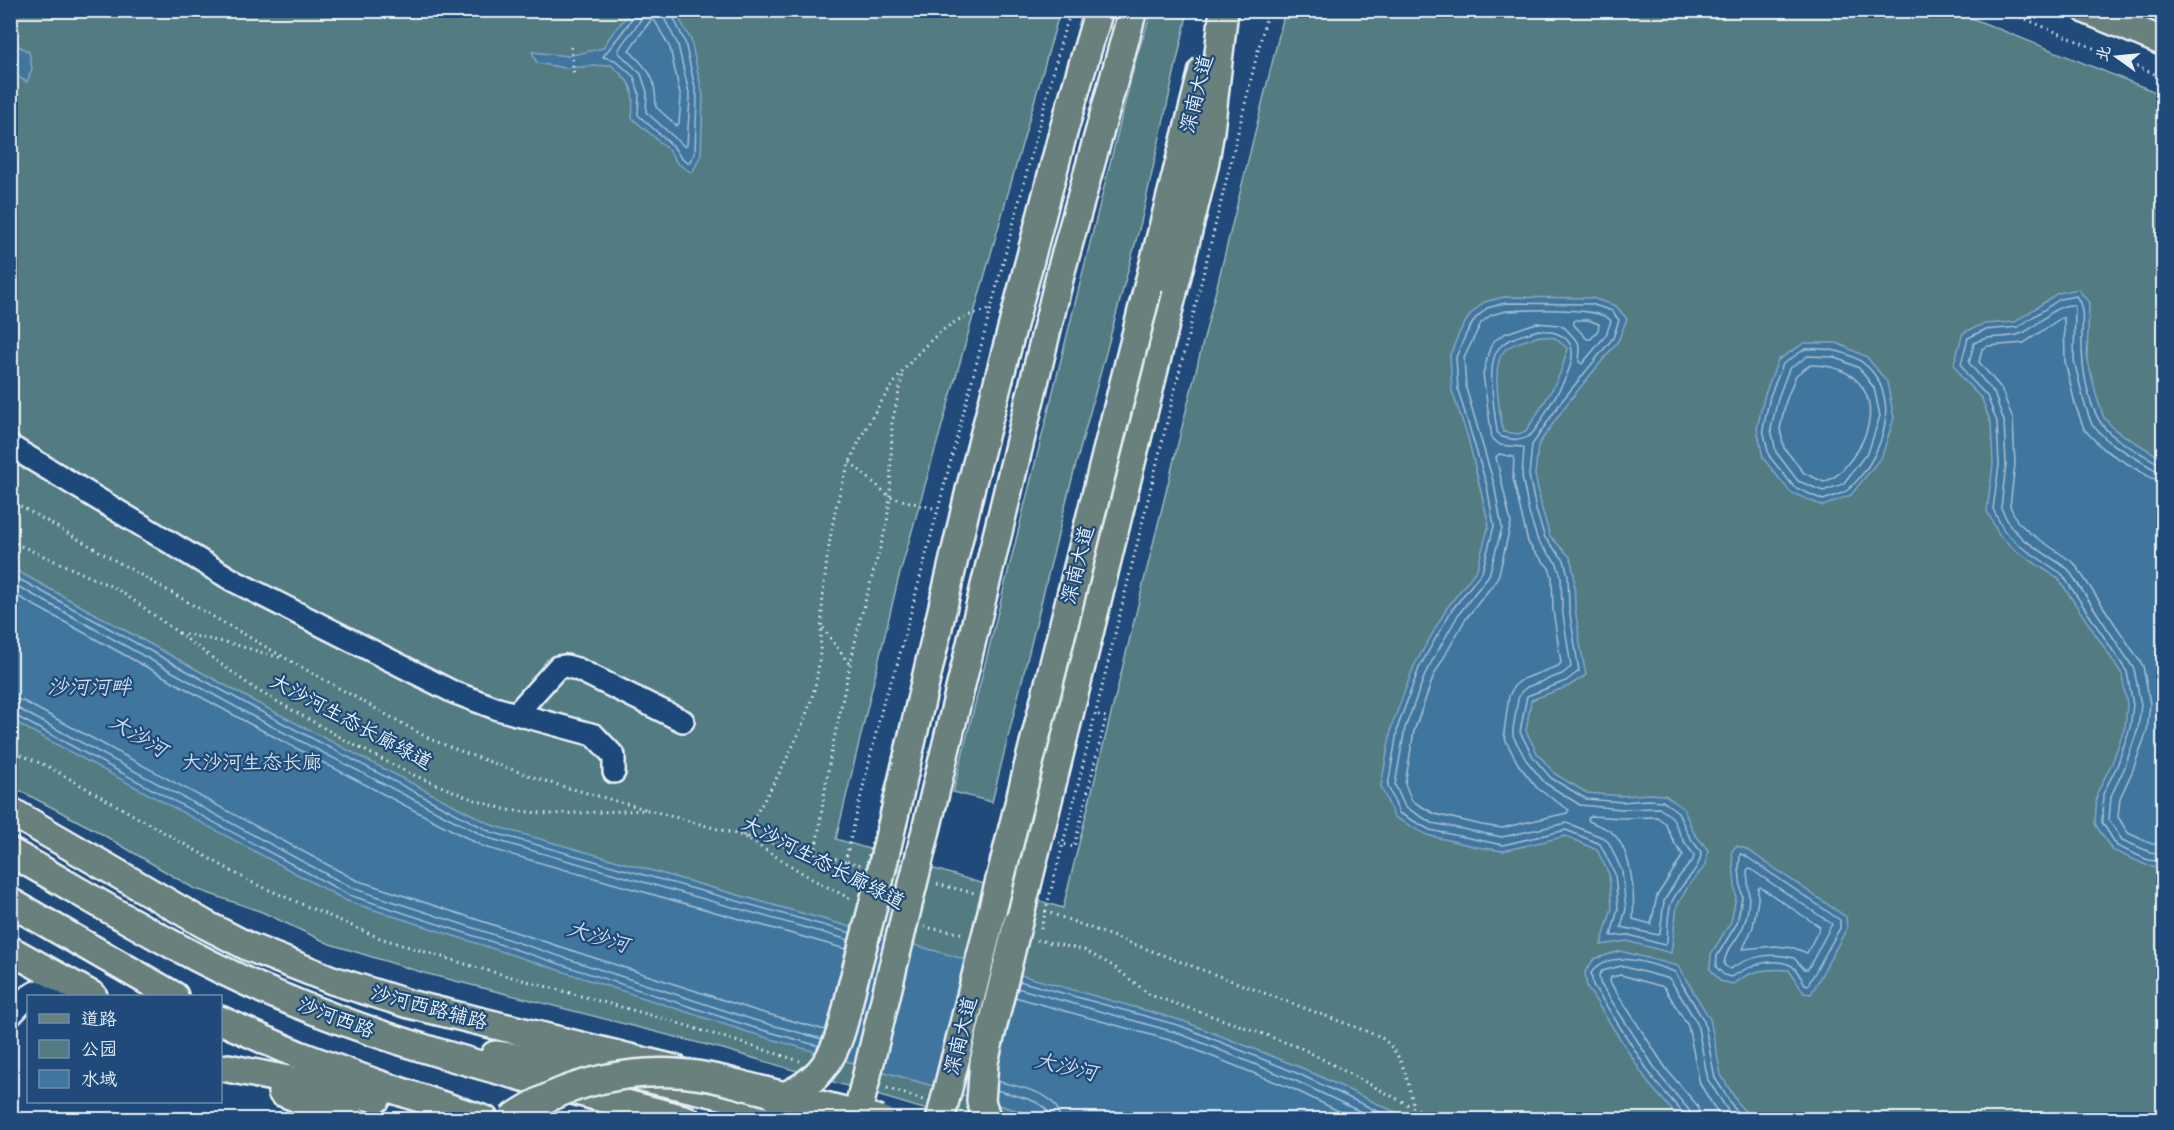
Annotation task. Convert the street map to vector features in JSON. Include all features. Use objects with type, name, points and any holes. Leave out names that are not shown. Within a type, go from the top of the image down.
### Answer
[{"type":"main road","points":[[397,1041],[611,1070],[743,1100],[777,1099],[794,1092],[811,1081],[824,1066],[834,1051],[844,1019],[880,876],[970,490],[1064,129],[1099,10]]},
{"type":"main road","points":[[856,1119],[1061,271],[1133,10]]},
{"type":"main road","name":"深南大道","points":[[937,1111],[1219,10]]},
{"type":"main road","points":[[987,1119],[981,1101],[984,1062],[1026,922],[1204,166],[1224,10]]},
{"type":"main road","points":[[2087,10],[2163,42]]},
{"type":"main road","name":"沙河西路辅路","points":[[10,812],[206,925],[249,947],[332,980],[409,1004],[881,1119]]},
{"type":"main road","name":"沙河西路","points":[[10,852],[170,943],[238,978],[348,1024],[397,1041],[525,1077],[687,1119]]},
{"type":"main road","points":[[10,902],[172,995]]},
{"type":"main road","points":[[10,950],[87,993]]},
{"type":"main road","points":[[222,1021],[299,1055],[480,1118]]},
{"type":"main road","points":[[224,1066],[480,1118]]},
{"type":"main road","points":[[224,1066],[285,1093],[354,1119]]},
{"type":"main road","points":[[510,1119],[559,1093],[602,1080],[625,1075],[666,1073],[703,1076]]},
{"type":"main road","points":[[285,1093],[331,1119]]},
{"type":"street","points":[[10,446],[234,581],[453,692],[516,714],[594,735],[614,756],[614,772]]},
{"type":"street","points":[[516,714],[558,667],[566,666],[578,669],[683,721]]},
{"type":"street","points":[[33,995],[44,989],[55,987],[87,993]]},
{"type":"street","points":[[10,1016],[27,999]]},
{"type":"path","points":[[845,862],[885,700],[897,665],[1064,31],[1072,10]]},
{"type":"path","points":[[1075,797],[1268,10]]},
{"type":"path","points":[[2004,10],[2163,78]]},
{"type":"path","points":[[571,47],[574,76]]},
{"type":"path","points":[[880,876],[845,862],[743,836],[790,754],[813,693],[820,659],[824,588],[832,531],[850,462],[873,418],[904,369],[946,328],[965,317],[990,309]]},
{"type":"path","points":[[815,854],[850,665],[887,523],[892,423],[904,369]]},
{"type":"path","points":[[850,462],[890,497],[937,509]]},
{"type":"path","points":[[10,500],[430,739],[551,783],[649,810]]},
{"type":"path","name":"大沙河生态长廊绿道","points":[[10,541],[115,588],[255,689],[411,774],[483,803],[507,810],[550,814],[649,810],[743,836],[812,879],[855,900]]},
{"type":"path","points":[[823,627],[850,665]]},
{"type":"path","points":[[178,633],[233,644],[287,659]]},
{"type":"path","points":[[1057,843],[1074,847],[1107,717],[1096,714]]},
{"type":"path","points":[[10,750],[49,767],[251,882],[380,938],[475,967],[665,1019],[802,1062]]},
{"type":"path","points":[[936,884],[979,894]]},
{"type":"path","points":[[1026,922],[1065,918],[1379,1036],[1390,1043],[1398,1053],[1414,1107]]},
{"type":"path","points":[[1026,922],[1113,966],[1150,995],[1250,1029],[1303,1050],[1437,1119]]},
{"type":"path","name":"大沙河生态长廊绿道","points":[[922,926],[971,934]]},
{"type":"path","points":[[879,1086],[937,1111]]},
{"type":"green space","name":"大沙河生态长廊","points":[[10,11],[1060,11],[898,580],[836,839],[1063,908],[1285,11],[1954,11],[2163,95],[2163,1119],[957,1119],[723,1049],[424,973],[330,944],[262,912],[193,888],[95,830],[11,786]]},
{"type":"green space","points":[[1152,11],[1188,11],[1141,222],[1068,494],[992,802],[953,792],[1137,55]]},
{"type":"water","points":[[632,10],[675,11],[691,40],[703,96],[701,155],[692,173],[677,163],[669,150],[632,118],[631,88],[611,65],[565,68],[537,63],[532,52],[568,56],[603,48]]},
{"type":"water","points":[[10,41],[29,52],[32,69],[27,82],[11,73]]},
{"type":"water","points":[[2078,289],[2089,303],[2087,357],[2104,418],[2115,430],[2163,459],[2163,868],[2146,865],[2112,850],[2095,824],[2097,793],[2112,763],[2125,727],[2127,705],[2122,674],[2058,578],[2016,551],[1999,535],[1987,511],[1993,464],[1991,424],[1982,399],[1962,378],[1954,364],[1963,333],[1983,324],[2015,322],[2058,293]]},
{"type":"water","points":[[1504,297],[1592,298],[1616,306],[1627,319],[1618,341],[1566,405],[1538,445],[1535,475],[1542,509],[1550,536],[1570,557],[1586,675],[1569,686],[1531,700],[1526,731],[1537,753],[1555,774],[1587,793],[1622,796],[1665,795],[1683,808],[1694,833],[1708,850],[1706,865],[1689,885],[1677,906],[1671,953],[1627,941],[1601,945],[1612,908],[1609,874],[1597,850],[1566,836],[1503,851],[1427,835],[1394,817],[1381,786],[1392,725],[1414,666],[1447,608],[1477,569],[1489,525],[1468,438],[1452,391],[1450,355],[1470,315],[1484,302]],"holes":[[[1540,336],[1555,338],[1567,348],[1561,370],[1551,391],[1526,431],[1519,434],[1503,432],[1497,389],[1500,356],[1508,347],[1522,341]]]},
{"type":"water","points":[[1804,343],[1837,343],[1867,357],[1887,382],[1894,418],[1882,456],[1851,495],[1823,506],[1790,492],[1763,458],[1757,428],[1765,394],[1778,360]]},
{"type":"water","name":"沙河河畔","points":[[10,567],[261,705],[494,826],[1183,1021],[1302,1068],[1410,1119],[1046,1119],[751,1033],[347,901],[11,720]]},
{"type":"water","points":[[1736,846],[1746,849],[1846,917],[1847,928],[1811,994],[1804,993],[1789,970],[1760,971],[1733,984],[1720,981],[1710,969],[1711,954],[1731,922],[1736,897],[1732,851]]},
{"type":"water","points":[[1620,951],[1678,966],[1710,1019],[1721,1075],[1739,1105],[1753,1119],[1680,1119],[1649,1084],[1587,987],[1585,972],[1594,959]]},
{"type":"water label","name":"大沙河","points":[[138,736]]},
{"type":"water label","name":"大沙河","points":[[598,937]]},
{"type":"water label","name":"大沙河","points":[[1066,1067]]}]
